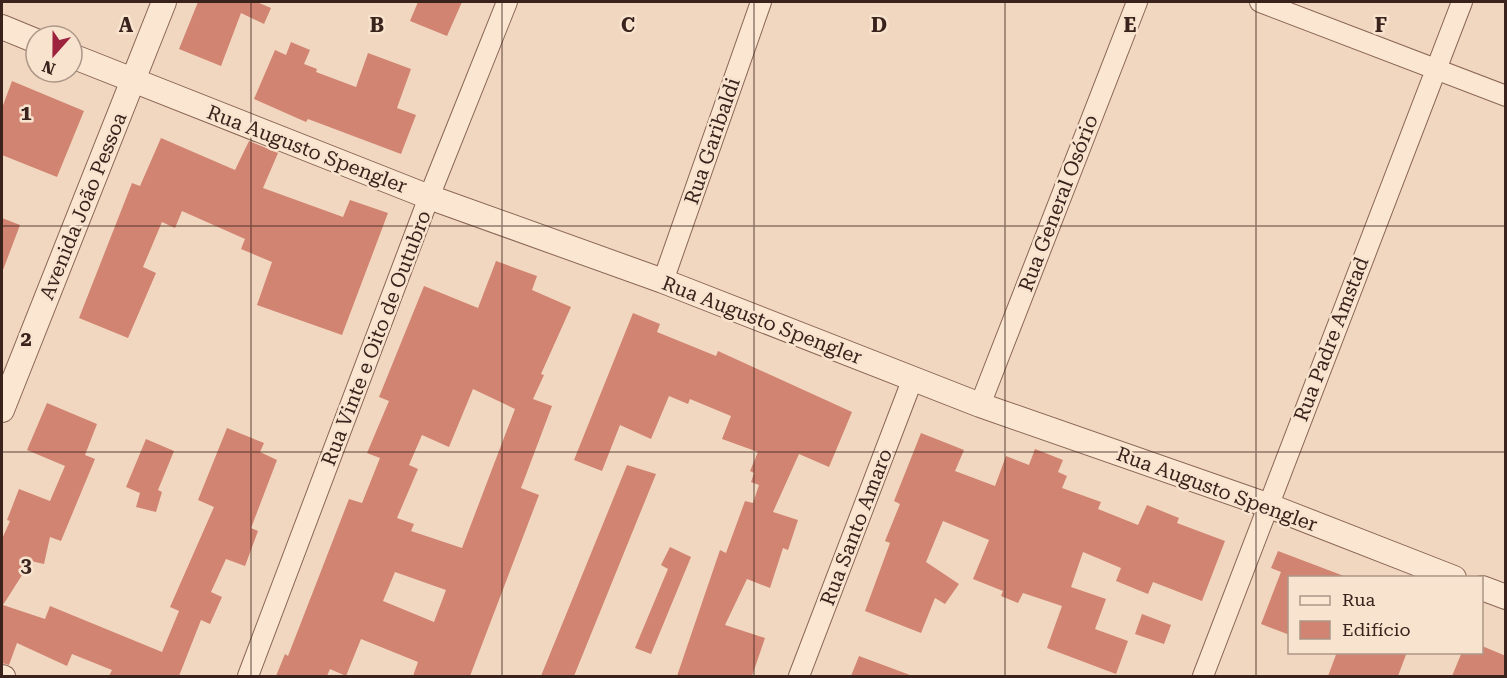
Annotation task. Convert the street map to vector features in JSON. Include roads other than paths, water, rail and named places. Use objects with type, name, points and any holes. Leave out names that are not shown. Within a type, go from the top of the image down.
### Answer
[{"type":"street","name":"Avenida João Pessoa","points":[[2,410],[164,2]]},
{"type":"street","name":"Rua Vinte e Oito de Outubro","points":[[248,676],[429,197],[507,2]]},
{"type":"street","name":"Rua Garibaldi","points":[[663,281],[761,2]]},
{"type":"street","name":"Rua General Osório","points":[[980,405],[1137,2]]},
{"type":"street","points":[[1260,2],[1435,71],[1506,96]]},
{"type":"street","name":"Rua Padre Amstad","points":[[1203,676],[1462,2]]},
{"type":"street","points":[[2,27],[24,36]]},
{"type":"street","name":"Rua Augusto Spengler","points":[[84,61],[429,197],[663,281],[980,405],[1267,505],[1449,576]]},
{"type":"street","name":"Rua Santo Amaro","points":[[799,676],[913,378]]},
{"type":"street","points":[[1483,588],[1506,597]]}]
